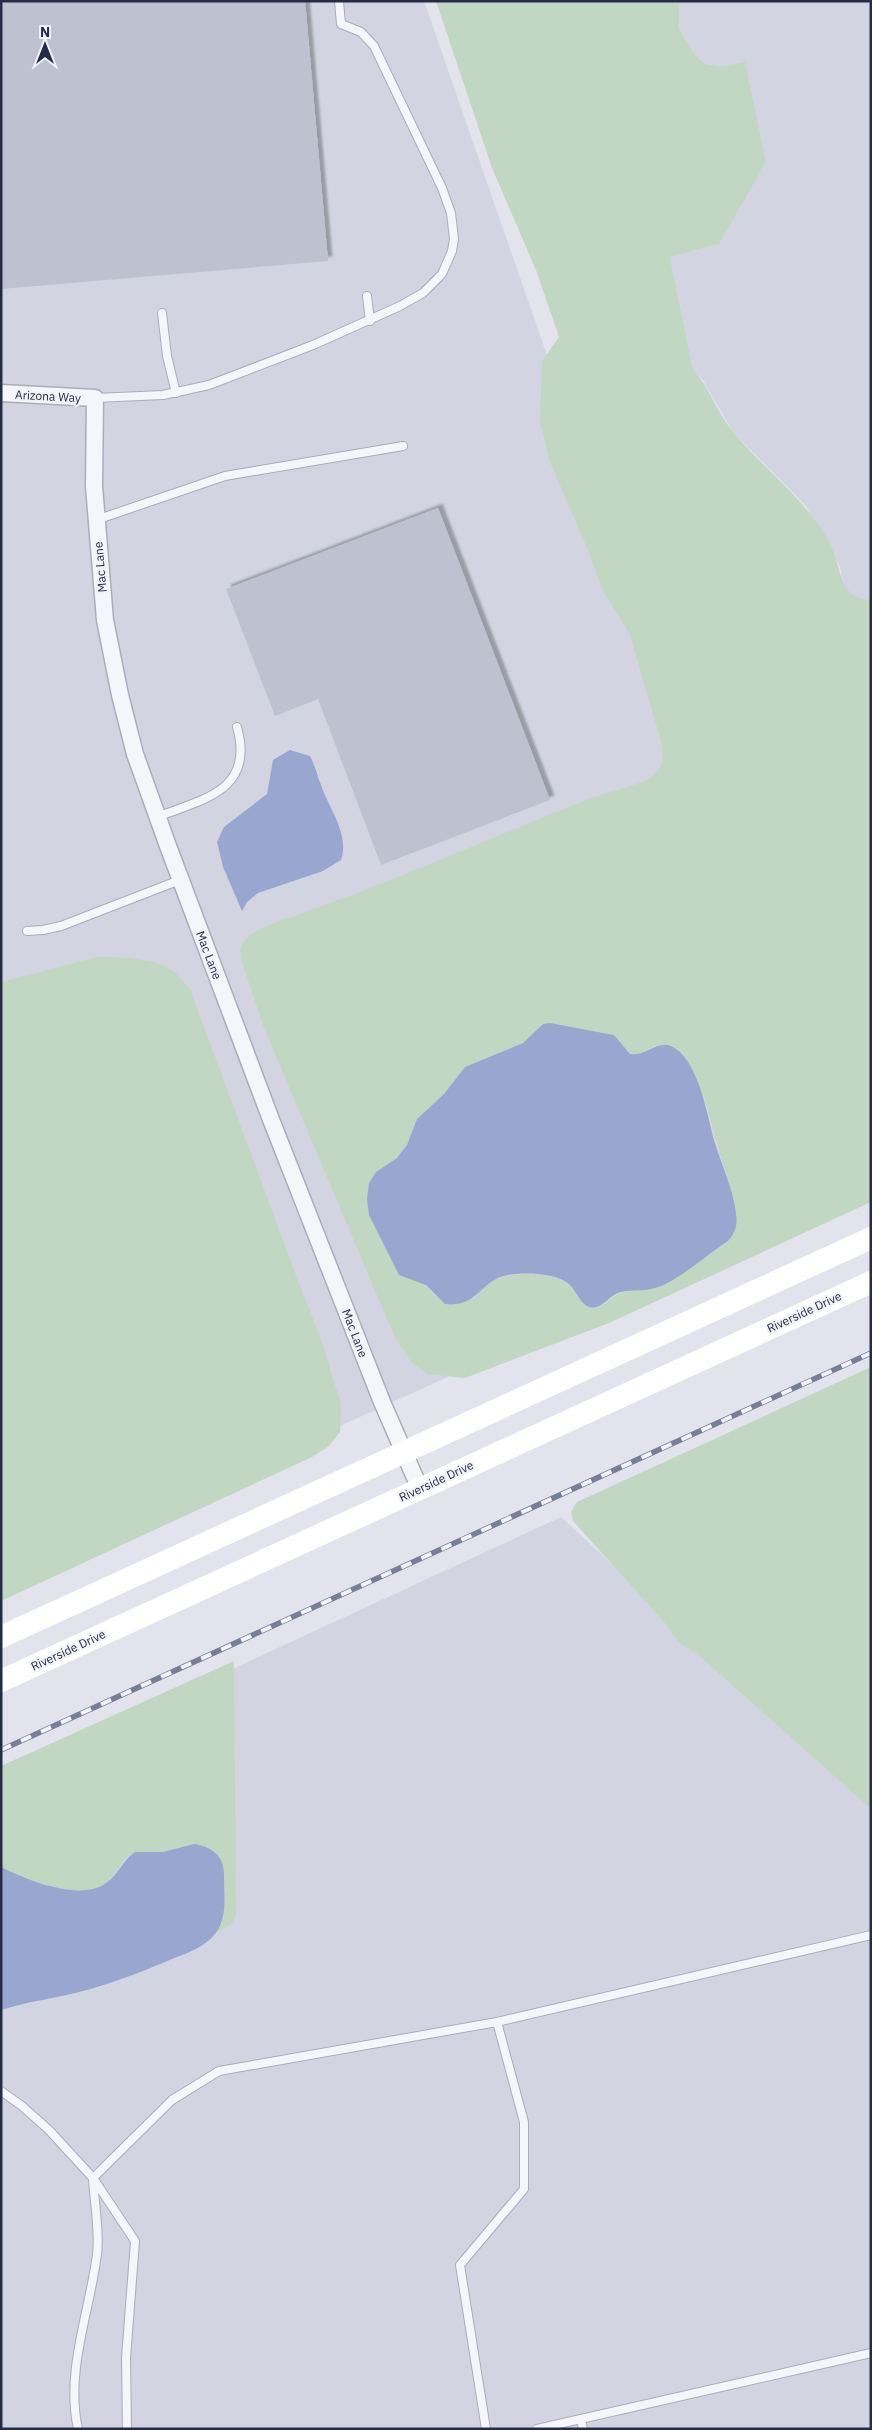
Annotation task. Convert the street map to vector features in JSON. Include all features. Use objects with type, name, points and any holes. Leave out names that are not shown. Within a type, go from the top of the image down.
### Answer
[{"type":"main road","points":[[1,1637],[871,1238]]},
{"type":"main road","name":"Riverside Drive","points":[[1,1681],[871,1282]]},
{"type":"street","name":"Arizona Way","points":[[1,393],[95,398]]},
{"type":"street","name":"Mac Lane","points":[[95,398],[93,454],[96,520],[105,620],[112,660],[136,754],[180,880],[270,1117],[403,1452],[420,1489]]},
{"type":"lane","points":[[95,398],[176,393],[208,385],[370,320],[412,300],[434,284],[445,268],[452,251],[453,226],[448,201],[425,147],[374,46],[361,32],[341,24],[339,1]]},
{"type":"lane","points":[[367,296],[370,320]]},
{"type":"lane","points":[[162,313],[167,356],[176,393]]},
{"type":"lane","points":[[96,520],[225,476],[403,446]]},
{"type":"lane","points":[[157,817],[206,799],[227,785],[237,771],[241,760],[242,749],[237,727]]},
{"type":"lane","points":[[28,930],[43,930],[61,926],[180,880]]},
{"type":"lane","points":[[78,2429],[76,2368],[98,2252],[93,2178],[172,2100],[218,2071],[497,2022],[871,1935]]},
{"type":"lane","points":[[486,2429],[460,2265],[524,2188],[524,2122],[497,2022]]},
{"type":"lane","points":[[1,2091],[22,2106],[49,2130],[93,2178],[135,2241],[126,2358],[127,2429]]},
{"type":"lane","points":[[537,2429],[871,2353]]},
{"type":"lane","points":[[581,2419],[583,2429]]},
{"type":"shaded area","points":[[1,1],[424,1],[840,1199],[1,1580]]},
{"type":"shaded area","points":[[679,1],[871,1],[871,600],[862,600],[848,593],[843,584],[840,566],[806,506],[733,432],[704,382],[693,369],[670,257],[719,244],[745,63],[722,66],[706,64],[695,55],[679,28]]},
{"type":"shaded area","points":[[561,1517],[871,1804],[871,2429],[1,2429],[1,1776]]},
{"type":"green space","points":[[436,1],[679,1],[679,28],[695,55],[706,64],[722,66],[745,62],[766,162],[719,244],[670,257],[693,369],[734,433],[808,511],[819,526],[829,541],[846,587],[860,598],[871,600],[871,1202],[609,1323],[465,1378],[427,1374],[411,1362],[395,1338],[264,1028],[240,953],[243,942],[264,927],[381,884],[589,799],[641,782],[656,773],[662,764],[662,745],[630,635],[602,589],[588,550],[550,462],[540,422],[542,361],[559,337],[536,270],[492,168]],"holes":[[[550,1023],[614,1035],[630,1054],[638,1055],[655,1045],[704,1096],[737,1215],[728,1241],[674,1279],[631,1291],[620,1292],[603,1305],[587,1306],[569,1284],[563,1280],[544,1275],[522,1274],[502,1277],[489,1284],[474,1298],[435,1296],[417,1280],[407,1278],[398,1270],[387,1244],[383,1229],[376,1172],[397,1158],[407,1145],[417,1119],[444,1094],[465,1067],[523,1043],[543,1024]]]},
{"type":"green space","points":[[97,957],[137,959],[157,963],[174,972],[190,989],[321,1339],[341,1404],[340,1432],[329,1446],[312,1457],[1,1601],[1,982]]},
{"type":"green space","points":[[871,1367],[871,1809],[702,1658],[679,1643],[665,1623],[573,1521],[571,1512],[577,1502]]},
{"type":"green space","points":[[234,1661],[236,1913],[234,1920],[229,1926],[216,1933],[223,1912],[225,1892],[222,1871],[215,1850],[200,1845],[159,1853],[134,1853],[123,1861],[112,1878],[93,1889],[67,1890],[52,1887],[24,1878],[1,1867],[1,1766]]},
{"type":"water","points":[[290,750],[310,756],[312,759],[341,831],[343,850],[341,860],[323,871],[258,893],[247,902],[242,911],[223,867],[217,842],[224,827],[267,794],[273,760]]},
{"type":"water","points":[[550,1023],[614,1035],[630,1054],[642,1053],[664,1045],[676,1049],[684,1056],[691,1066],[701,1091],[714,1140],[730,1185],[737,1221],[735,1228],[728,1241],[675,1279],[653,1289],[620,1292],[596,1307],[587,1306],[565,1281],[549,1276],[531,1274],[515,1274],[499,1278],[465,1302],[445,1304],[426,1285],[399,1275],[369,1215],[367,1199],[369,1183],[376,1172],[397,1158],[407,1145],[417,1119],[444,1094],[465,1067],[523,1043],[543,1024]]},
{"type":"water","points":[[194,1844],[206,1847],[216,1853],[222,1862],[225,1898],[224,1914],[219,1928],[211,1939],[190,1952],[119,1980],[76,1993],[1,2010],[1,1867],[39,1883],[68,1890],[82,1890],[95,1888],[106,1883],[135,1852],[163,1852]]},
{"type":"building","points":[[1,1],[305,1],[328,261],[1,289]]},
{"type":"building","points":[[438,508],[550,800],[381,865],[318,699],[275,716],[226,589]]},
{"type":"railway","points":[[1,1750],[871,1353]]}]
